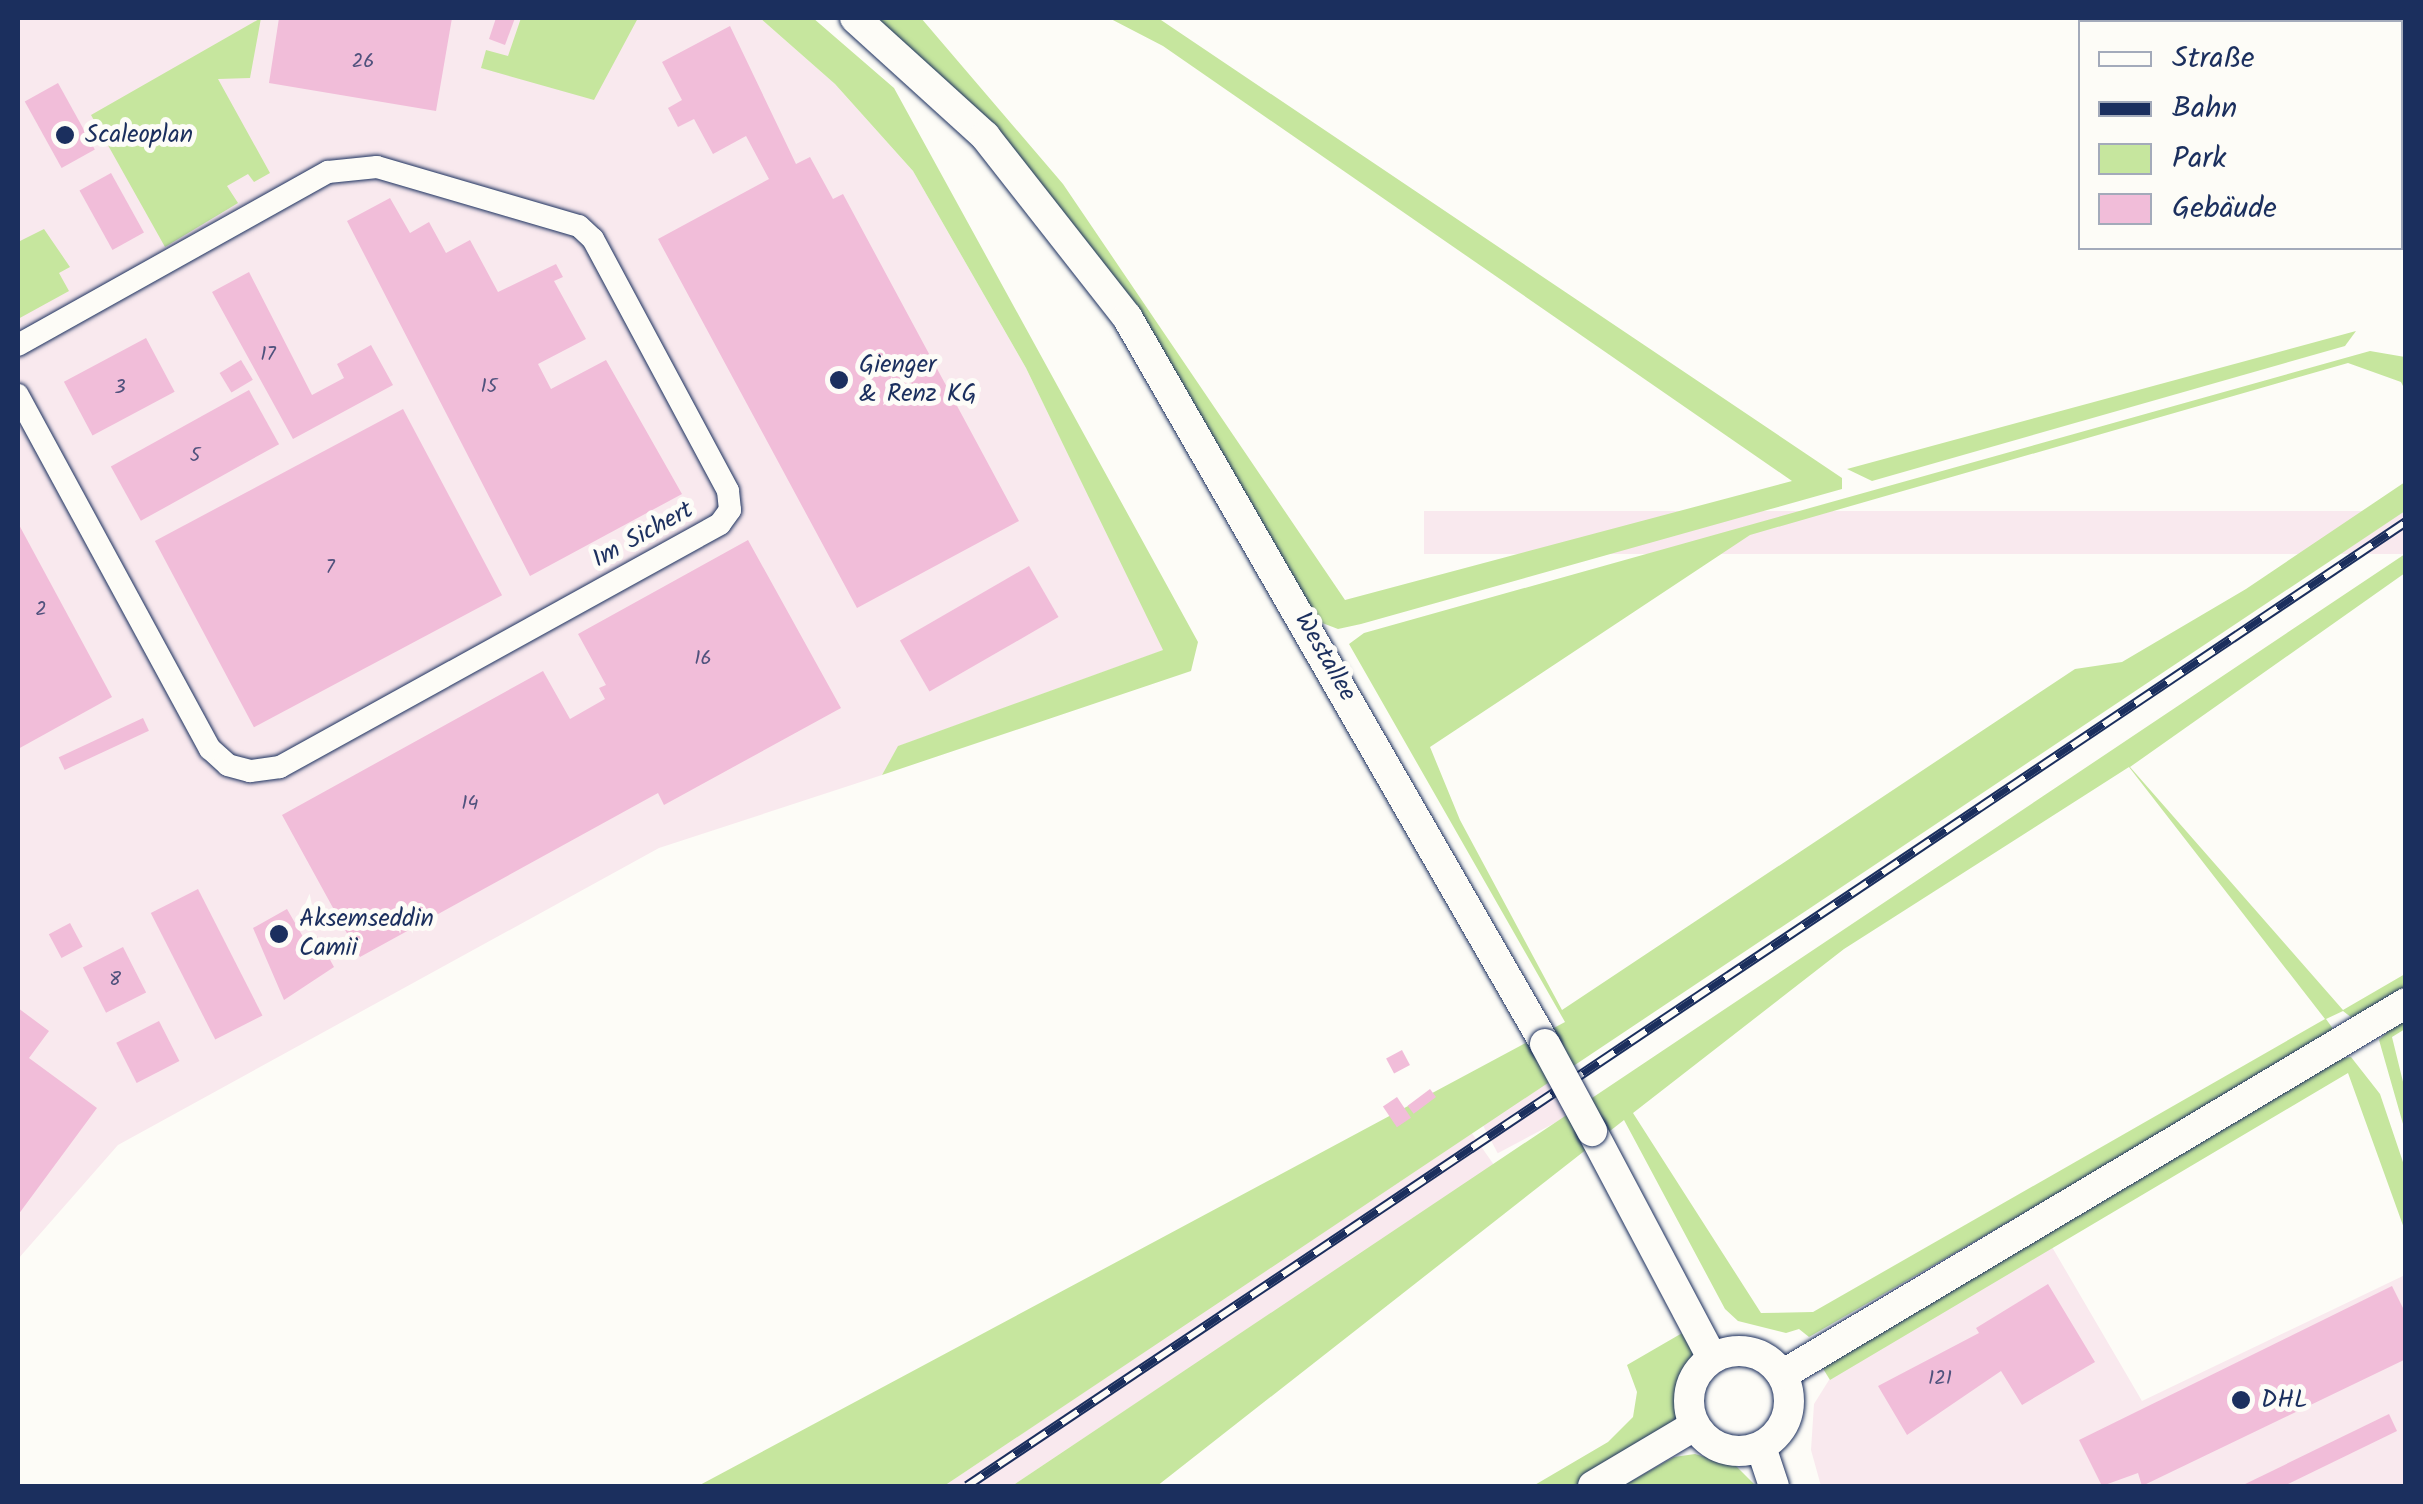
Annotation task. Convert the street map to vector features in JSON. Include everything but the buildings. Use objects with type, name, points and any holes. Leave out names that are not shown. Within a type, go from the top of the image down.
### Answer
[{"type":"main road","name":"Westallee","points":[[854,18],[985,136],[1126,317],[1545,1044],[1712,1358]]},
{"type":"main road","points":[[1782,1375],[2406,1003]]},
{"type":"main road","points":[[1751,1352],[1782,1375],[1788,1415],[1761,1447],[1724,1450],[1694,1426],[1690,1387],[1712,1358],[1751,1352]]},
{"type":"main road","points":[[1592,1486],[1694,1426]]},
{"type":"main road","points":[[1761,1447],[1774,1486]]},
{"type":"street","name":"Im Sichert","points":[[18,345],[328,172],[376,166],[579,226],[593,239],[728,491],[730,510],[720,524],[280,767],[250,771],[210,749],[18,395]]},
{"type":"shaded area","points":[[18,18],[760,18],[835,84],[913,171],[1026,368],[1164,650],[899,746],[882,775],[659,848],[118,1145],[18,1259]]},
{"type":"shaded area","points":[[1424,511],[2405,511],[2405,554],[1424,554]]},
{"type":"shaded area","points":[[1550,1079],[1569,1115],[1498,1153],[1478,1117]]},
{"type":"shaded area","points":[[1471,1132],[1494,1165],[1012,1486],[944,1486]]},
{"type":"shaded area","points":[[2052,1247],[2142,1401],[2405,1275],[2405,1486],[1821,1486],[1811,1450],[1814,1404],[1829,1380]]},
{"type":"green space","points":[[261,18],[250,78],[218,79],[270,173],[254,182],[248,174],[227,186],[238,203],[165,247],[91,115]]},
{"type":"green space","points":[[521,18],[638,18],[594,100],[481,68],[486,50],[508,56]]},
{"type":"green space","points":[[760,18],[813,18],[894,88],[1198,642],[1191,671],[882,775],[898,746],[1163,650],[1026,368],[913,171],[835,84]]},
{"type":"green space","points":[[873,18],[921,18],[1063,184],[1345,600],[1792,481],[1163,46],[1109,18],[1158,18],[1842,478],[1842,489],[1361,624],[1338,629],[1317,621],[1177,377]]},
{"type":"green space","points":[[44,229],[70,267],[59,273],[69,291],[18,319],[18,242]]},
{"type":"green space","points":[[2356,331],[2345,346],[1872,481],[1847,469]]},
{"type":"green space","points":[[2370,351],[2405,357],[2405,390],[2401,382],[2348,363],[1750,535],[1430,747],[1460,820],[1562,1010],[2075,669],[2122,662],[2246,589],[2405,482],[2405,511],[944,1486],[698,1486],[1565,1022],[1349,644],[1364,633]]},
{"type":"green space","points":[[2405,554],[2405,573],[2130,767],[2343,1010],[2405,974],[2405,992],[2356,1021],[2343,1011],[2326,1019],[2336,1033],[1809,1337],[1799,1329],[1786,1333],[1738,1321],[1725,1309],[1624,1120],[1157,1486],[1012,1486]],"holes":[[[2129,767],[2325,1019],[1813,1312],[1761,1313],[1633,1113],[1844,949]]]},
{"type":"green space","points":[[2405,1015],[2405,1029],[2392,1037],[2405,1090],[2405,1131],[2379,1040]]},
{"type":"green space","points":[[2351,1057],[2380,1094],[2405,1168],[2405,1231],[2348,1073],[1830,1380],[1822,1367],[2329,1060]]},
{"type":"green space","points":[[1696,1325],[1712,1358],[1690,1387],[1694,1426],[1593,1486],[1533,1486],[1608,1442],[1633,1417],[1637,1392],[1627,1365]]},
{"type":"green space","points":[[1695,1454],[1736,1466],[1756,1486],[1623,1486],[1674,1457]]},
{"type":"railway","points":[[967,1486],[2406,522]]},
{"type":"place","name":"Scaleoplan","points":[[65,135]]},
{"type":"place","name":"Gienger & Renz KG","points":[[839,380]]},
{"type":"place","name":"Aksemseddin Camii","points":[[279,934]]},
{"type":"place","name":"DHL","points":[[2241,1400]]}]
